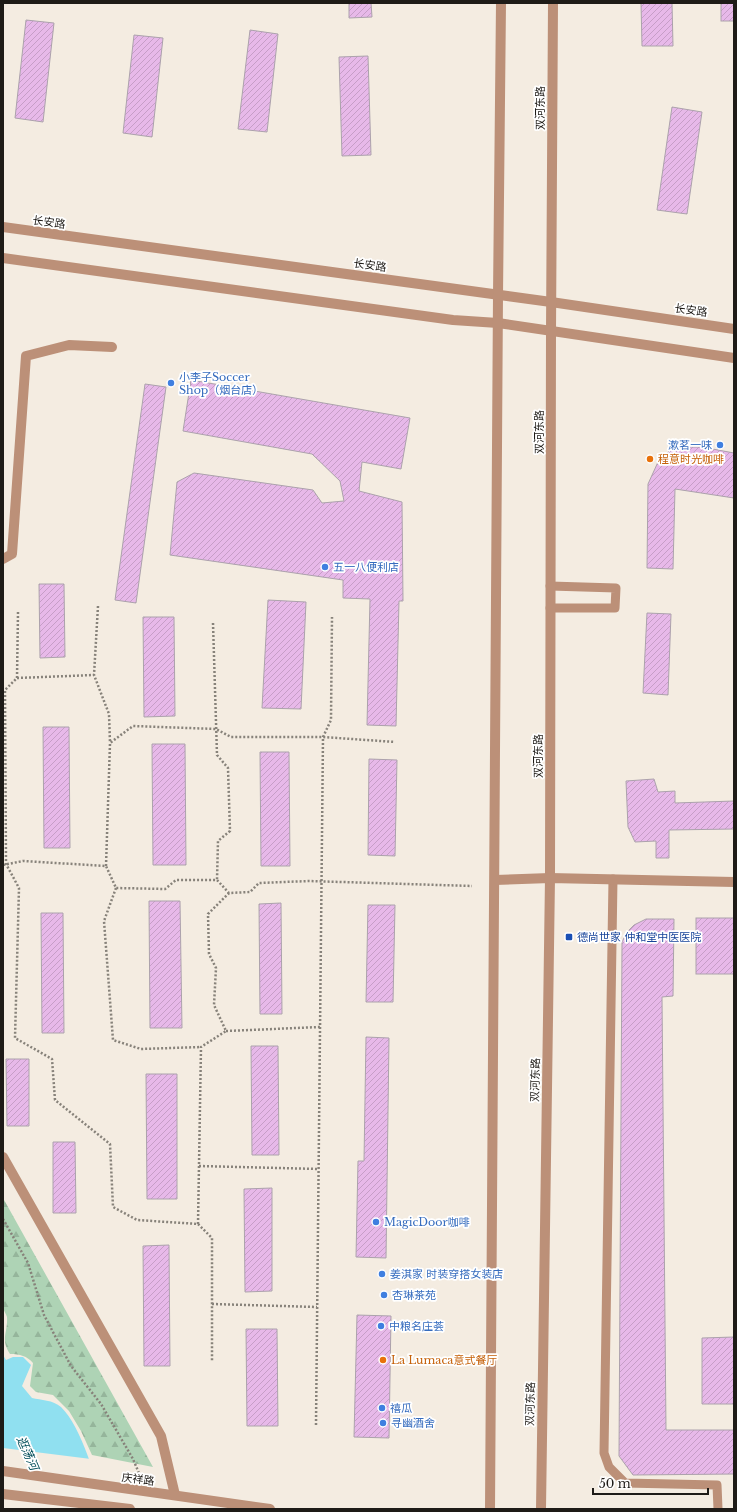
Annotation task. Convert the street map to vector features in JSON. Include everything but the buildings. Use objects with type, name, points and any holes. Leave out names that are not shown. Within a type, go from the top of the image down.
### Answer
[{"type":"street","points":[[490,1509],[501,3]]},
{"type":"street","name":"双河东路","points":[[541,1509],[550,878],[553,3]]},
{"type":"street","name":"长安路","points":[[3,227],[551,302],[734,329]]},
{"type":"street","points":[[3,258],[453,320],[498,323],[551,330],[734,358]]},
{"type":"street","points":[[3,559],[12,554],[26,356],[69,345],[112,348]]},
{"type":"street","points":[[495,880],[550,878],[734,882]]},
{"type":"street","points":[[3,1157],[161,1436],[175,1496]]},
{"type":"street","name":"庆祥路","points":[[3,1471],[270,1509]]},
{"type":"street","points":[[3,1494],[130,1509]]},
{"type":"lane","points":[[550,586],[616,588],[615,608],[550,608]]},
{"type":"lane","points":[[613,879],[604,1453],[610,1467],[625,1483],[717,1485],[718,1509]]},
{"type":"path","points":[[98,606],[94,675],[109,714],[110,743],[106,866],[116,888],[104,921],[113,1040],[141,1049],[201,1047],[226,1031],[320,1027]]},
{"type":"path","points":[[17,678],[18,612]]},
{"type":"path","points":[[316,1425],[322,881],[322,737],[331,720],[332,617]]},
{"type":"path","points":[[213,623],[217,755],[228,768],[230,831],[218,842],[217,880],[229,893]]},
{"type":"path","points":[[94,675],[17,678],[5,690],[4,865],[19,888],[15,1038],[52,1059],[55,1100],[110,1144],[113,1207],[137,1220],[198,1224],[212,1238],[212,1361]]},
{"type":"path","points":[[110,743],[133,726],[216,729],[231,737],[322,737],[395,742]]},
{"type":"path","points":[[4,865],[23,861],[106,866]]},
{"type":"path","points":[[116,888],[165,889],[176,880],[217,880]]},
{"type":"path","points":[[226,1031],[214,1005],[216,968],[209,954],[208,914],[229,893],[250,892],[259,883],[322,881],[472,886]]},
{"type":"path","points":[[198,1224],[201,1047]]},
{"type":"path","points":[[199,1166],[319,1168]]},
{"type":"path","points":[[3,1219],[28,1263],[44,1315],[71,1366],[101,1404],[133,1459],[146,1492]]},
{"type":"path","points":[[212,1304],[317,1307]]},
{"type":"green space","points":[[3,1198],[153,1467],[92,1455],[81,1431],[69,1411],[53,1395],[36,1392],[30,1386],[33,1363],[23,1356],[10,1354],[7,1349],[5,1340],[7,1317],[3,1308]]},
{"type":"water","name":"逛荡河","points":[[3,1355],[6,1360],[13,1357],[23,1357],[31,1365],[22,1386],[32,1398],[54,1403],[61,1407],[69,1416],[88,1455],[105,1509],[3,1509]]},
{"type":"pier","points":[[3,1448],[91,1459],[107,1509],[3,1509]]},
{"type":"place","name":"小李子Soccer Shop（烟台店）","points":[[171,383]]},
{"type":"place","name":"漱茗一味","points":[[720,445]]},
{"type":"place","name":"程意时光咖啡","points":[[650,459]]},
{"type":"place","name":"五一八便利店","points":[[325,567]]},
{"type":"place","name":"德尚世家 仲和堂中医医院","points":[[569,937]]},
{"type":"place","name":"MagicDoor咖啡","points":[[376,1222]]},
{"type":"place","name":"姜淇家 时装穿搭女装店","points":[[382,1274]]},
{"type":"place","name":"杏琳茶苑","points":[[384,1295]]},
{"type":"place","name":"中粮名庄荟","points":[[381,1326]]},
{"type":"place","name":"La Lumaca意式餐厅","points":[[383,1360]]},
{"type":"place","name":"禧瓜","points":[[382,1408]]},
{"type":"place","name":"寻幽酒舍","points":[[383,1423]]}]
